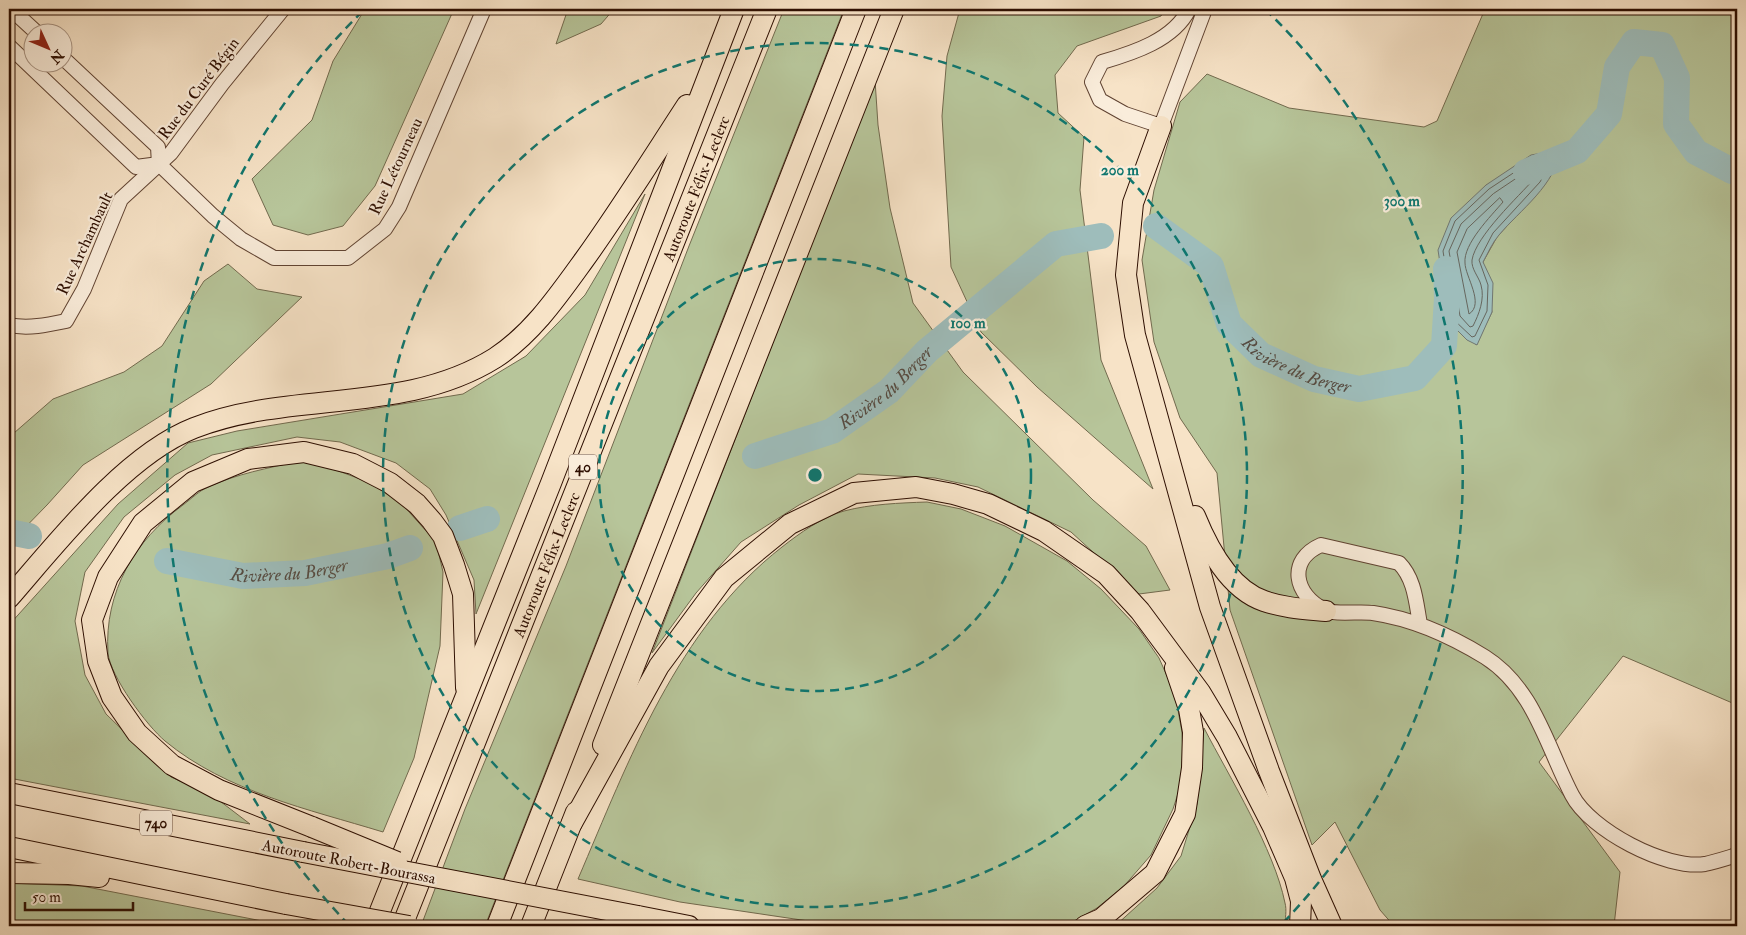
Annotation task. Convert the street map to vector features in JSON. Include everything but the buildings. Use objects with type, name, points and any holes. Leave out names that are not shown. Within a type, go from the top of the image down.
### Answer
[{"type":"highway","points":[[374,926],[467,694],[734,9]]},
{"type":"highway","name":"Autoroute Félix-Leclerc","points":[[402,926],[767,9]]},
{"type":"highway","points":[[497,926],[856,9]]},
{"type":"highway","points":[[531,926],[894,9]]},
{"type":"highway","points":[[9,598],[80,517],[121,478],[154,450],[192,428],[232,416],[422,389],[470,372],[496,358],[523,337],[562,291],[610,224],[710,69]]},
{"type":"highway","points":[[1161,126],[1133,203],[1126,275],[1135,335],[1210,607],[1269,772],[1311,879],[1332,926]]},
{"type":"highway","points":[[1158,421],[1200,529],[1214,557],[1246,592],[1264,601],[1326,611]]},
{"type":"highway","points":[[441,880],[219,790],[172,765],[138,733],[112,697],[98,661],[92,620],[108,577],[143,522],[193,482],[248,459],[304,452],[353,464],[390,482],[417,504],[443,536],[463,594],[467,694]]},
{"type":"highway","points":[[572,823],[659,666],[724,578],[790,524],[854,493],[916,487],[953,494],[988,504],[1044,531],[1106,574],[1140,611],[1200,692],[1273,827],[1295,878],[1300,901],[1300,926]]},
{"type":"highway","points":[[1085,926],[1101,919],[1155,873],[1185,814],[1192,768],[1192,732],[1189,709],[1169,650]]},
{"type":"highway","name":"Autoroute Robert-Bourassa","points":[[9,793],[441,880],[689,926]]},
{"type":"highway","points":[[9,847],[286,904],[409,926]]},
{"type":"highway","points":[[9,873],[69,874],[223,891]]},
{"type":"street","points":[[11,9],[25,22]]},
{"type":"street","name":"Rue du Curé Bégin","points":[[159,164],[171,153],[222,84],[282,9]]},
{"type":"street","name":"Rue Létourneau","points":[[159,164],[212,216],[240,239],[274,258],[348,258],[385,228],[399,207],[484,9]]},
{"type":"street","points":[[1190,9],[1183,22],[1137,52],[1102,62],[1092,82],[1100,100],[1125,114],[1161,126],[1205,9]]},
{"type":"street","points":[[9,46],[136,167],[159,164],[158,147],[72,67]]},
{"type":"street","name":"Rue Archambault","points":[[9,325],[18,327],[45,326],[66,321],[84,289],[121,198],[159,164]]},
{"type":"street","points":[[1420,624],[1412,583],[1406,571],[1399,563],[1322,545],[1310,550],[1302,558],[1298,571],[1300,584],[1308,597],[1326,611],[1374,613],[1420,624],[1454,638],[1488,659],[1512,680],[1542,726],[1573,798],[1598,824],[1632,847],[1673,862],[1703,864],[1737,855]]},
{"type":"green space","points":[[365,9],[454,9],[375,186],[343,226],[308,235],[273,225],[252,179],[312,120],[333,61]]},
{"type":"green space","points":[[568,9],[614,9],[601,24],[556,44]]},
{"type":"green space","points":[[784,9],[844,9],[485,926],[421,926],[465,809],[566,566],[689,246]]},
{"type":"green space","points":[[960,9],[1165,9],[1161,16],[1077,46],[1055,75],[1058,113],[1084,137],[1080,190],[1101,360],[1153,489],[1037,387],[981,332],[951,267],[942,116],[947,56]]},
{"type":"green space","points":[[1485,9],[1737,9],[1737,705],[1623,656],[1539,762],[1620,872],[1614,926],[1394,926],[1380,910],[1335,822],[1312,845],[1230,610],[1217,473],[1180,418],[1154,342],[1142,260],[1154,190],[1180,102],[1207,74],[1289,108],[1424,127],[1437,121]],"holes":[[[1486,185],[1544,185],[1497,237],[1483,262],[1492,312],[1476,345]]]},
{"type":"green space","points":[[875,80],[878,125],[890,208],[913,303],[963,372],[1093,500],[1146,546],[1170,590],[1139,594],[1071,532],[978,487],[935,478],[858,474],[799,505],[741,542],[696,593],[652,653]]},
{"type":"green space","points":[[645,194],[476,614],[474,580],[446,515],[430,489],[396,463],[340,442],[297,437],[212,455],[175,475],[124,517],[85,572],[75,621],[85,675],[106,714],[171,777],[212,795],[250,824],[9,778],[9,625],[118,504],[188,443],[237,431],[463,394],[526,356],[585,295]]},
{"type":"green space","points":[[228,264],[257,289],[302,297],[211,384],[83,465],[9,544],[9,433],[14,433],[53,399],[124,372],[162,346],[204,281]]},
{"type":"green space","points":[[299,461],[336,470],[368,482],[401,503],[436,542],[443,572],[440,646],[414,758],[383,832],[269,797],[215,774],[189,759],[157,734],[130,700],[110,663],[108,631],[111,609],[117,589],[126,569],[150,534],[198,493],[208,487],[241,475]]},
{"type":"green space","points":[[927,502],[961,509],[1005,526],[1067,561],[1101,589],[1139,629],[1159,658],[1175,694],[1182,732],[1184,775],[1173,809],[1151,855],[1124,886],[1097,908],[1065,926],[842,926],[680,902],[578,879],[637,743],[660,699],[685,657],[713,617],[745,580],[782,547],[811,526],[828,517],[864,507]]},
{"type":"green space","points":[[1204,728],[1250,814],[1271,860],[1286,906],[1285,926],[1115,926],[1157,888],[1181,856],[1197,804]]},
{"type":"green space","points":[[9,883],[82,886],[288,926],[9,926]]},
{"type":"water","points":[[1559,150],[1557,162],[1545,185],[1497,238],[1483,262],[1493,283],[1492,312],[1477,345],[1467,340],[1449,322],[1438,250],[1451,218],[1486,185],[1531,155]]},
{"type":"waterway","name":"Rivière du Berger","points":[[1526,172],[1577,151],[1609,114],[1617,67],[1634,42],[1662,45],[1677,78],[1676,124],[1696,152],[1732,171],[1737,171]]},
{"type":"waterway","name":"Rivière du Berger","points":[[1156,226],[1211,266],[1229,324],[1261,355],[1314,379],[1359,389],[1415,378],[1444,346],[1447,298],[1446,269]]},
{"type":"waterway","name":"Rivière du Berger","points":[[755,456],[832,431],[889,391],[927,351],[1056,244],[1101,236]]},
{"type":"waterway","name":"Rivière du Berger","points":[[460,528],[487,519]]},
{"type":"waterway","name":"Rivière du Berger","points":[[9,532],[29,536]]},
{"type":"waterway","name":"Rivière du Berger","points":[[167,561],[243,576],[305,573],[388,556],[410,548]]}]
